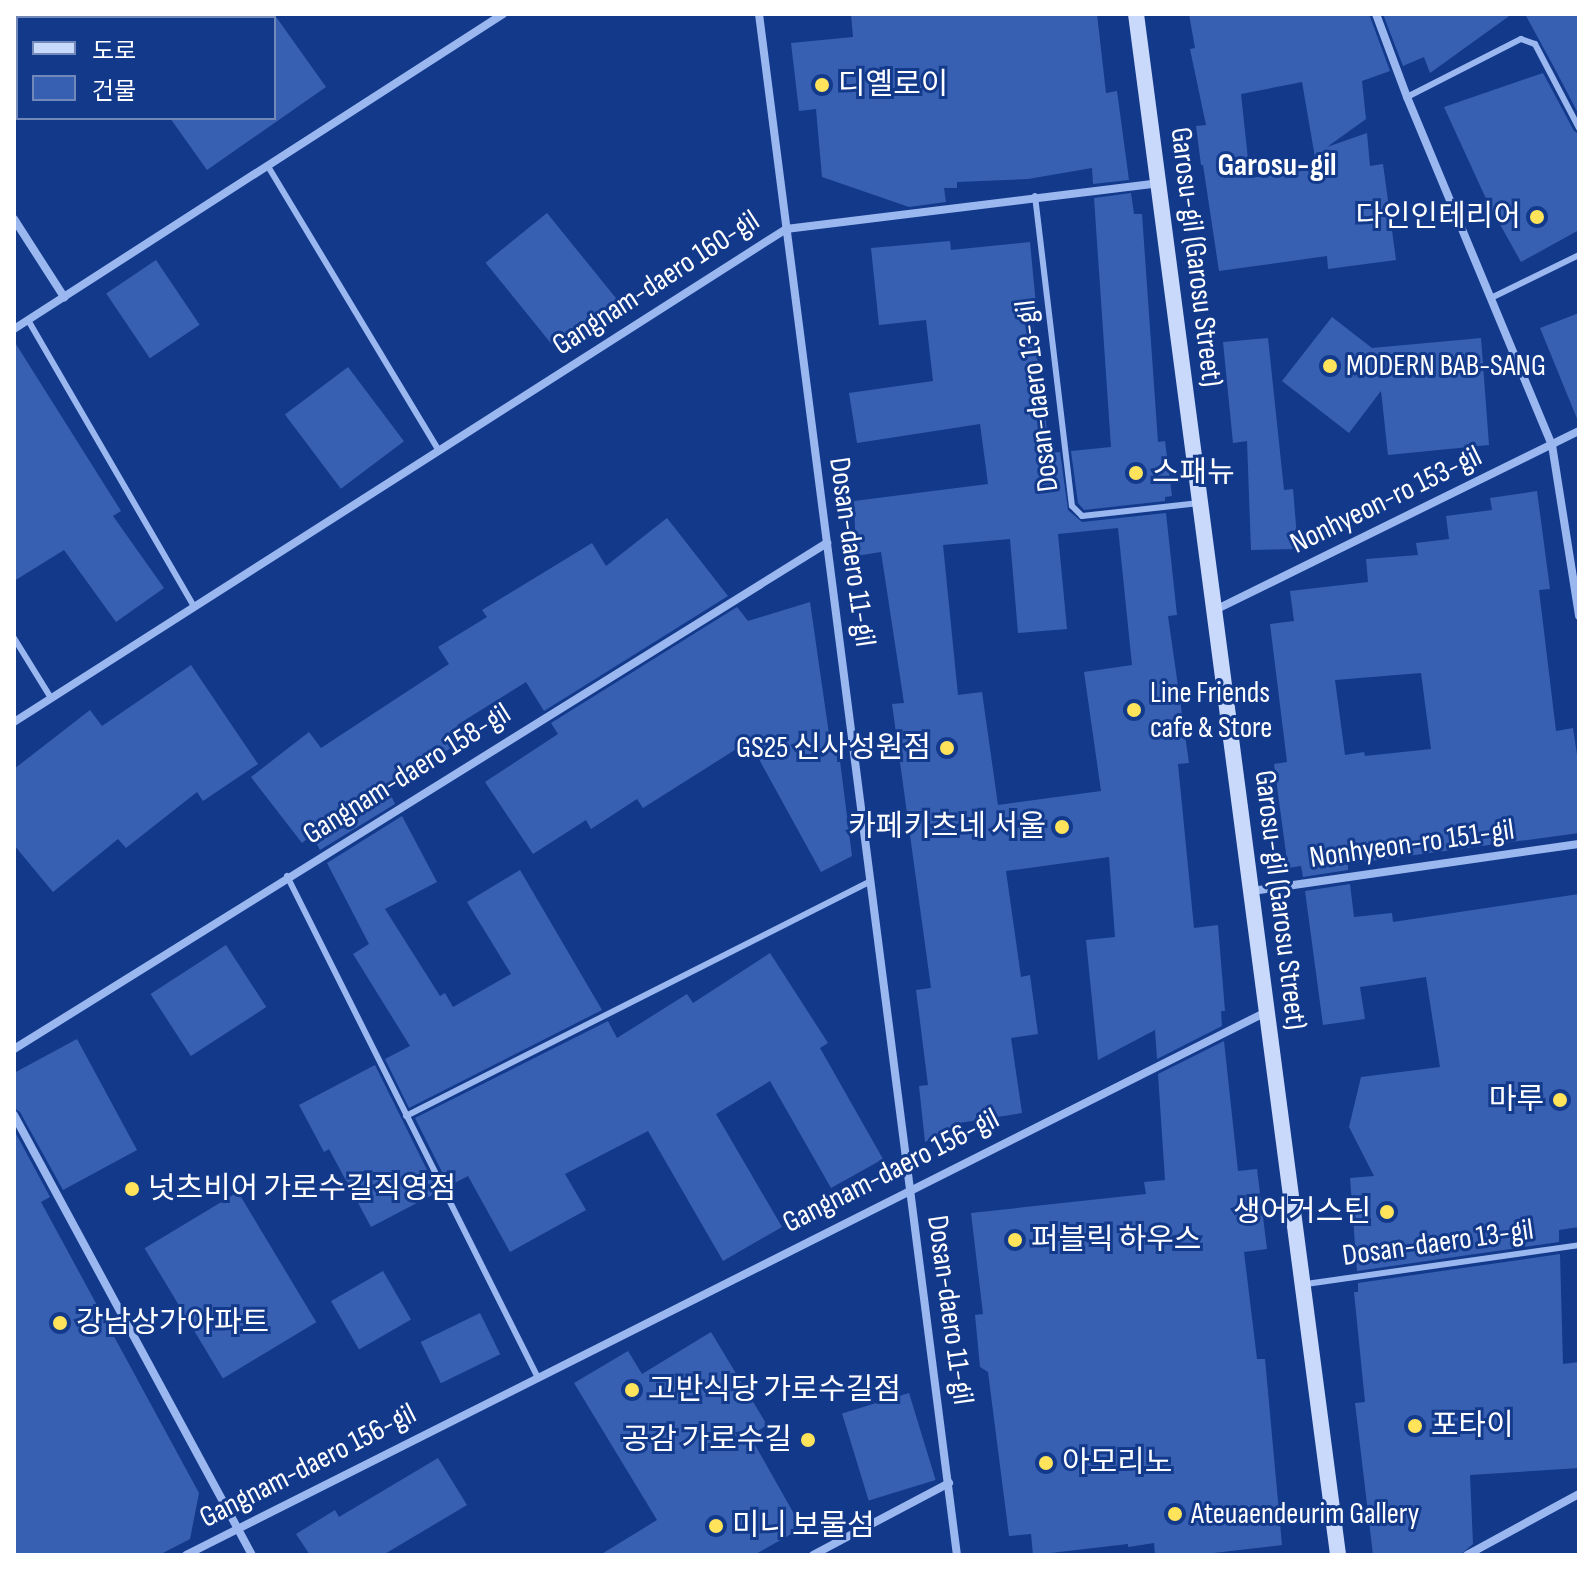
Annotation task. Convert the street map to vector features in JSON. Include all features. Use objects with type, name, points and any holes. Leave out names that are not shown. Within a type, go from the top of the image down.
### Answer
[{"type":"street","points":[[14,329],[269,168],[503,14]]},
{"type":"street","name":"Dosan-daero 11-gil","points":[[759,14],[957,1555]]},
{"type":"street","name":"Garosu-gil (Garosu Street)","points":[[1136,14],[1338,1555]]},
{"type":"street","points":[[1376,14],[1407,97],[1493,297],[1552,445],[1579,616]]},
{"type":"street","name":"Gangnam-daero 160-gil","points":[[14,722],[786,229],[1158,183]]},
{"type":"street","points":[[14,219],[64,297]]},
{"type":"street","name":"Nonhyeon-ro 153-gil","points":[[1214,610],[1579,431]]},
{"type":"street","name":"Gangnam-daero 158-gil","points":[[14,1049],[287,876],[827,543]]},
{"type":"street","name":"Nonhyeon-ro 151-gil","points":[[1251,891],[1579,844]]},
{"type":"street","name":"Gangnam-daero 156-gil","points":[[186,1555],[1266,1011]]},
{"type":"street","points":[[14,1115],[252,1555]]},
{"type":"street","points":[[813,1555],[949,1483]]},
{"type":"street","points":[[1467,1555],[1579,1494]]},
{"type":"lane","points":[[1407,97],[1521,39],[1535,44],[1579,128]]},
{"type":"lane","points":[[269,168],[439,451]]},
{"type":"lane","name":"Dosan-daero 13-gil","points":[[1035,196],[1072,506],[1082,516],[1200,503]]},
{"type":"lane","points":[[1493,297],[1579,255]]},
{"type":"lane","points":[[28,320],[193,605]]},
{"type":"lane","points":[[14,638],[51,698]]},
{"type":"lane","points":[[287,876],[537,1376]]},
{"type":"lane","points":[[406,1116],[872,881]]},
{"type":"lane","name":"Dosan-daero 13-gil","points":[[1302,1285],[1579,1245]]},
{"type":"building","points":[[851,14],[1097,14],[1106,93],[1117,91],[1129,180],[1093,184],[1092,168],[1028,179],[957,182],[957,188],[944,188],[946,202],[909,207],[822,177],[816,109],[799,111],[791,43],[853,37]]},
{"type":"building","points":[[1189,14],[1369,14],[1390,71],[1362,81],[1366,119],[1327,147],[1367,133],[1370,166],[1383,164],[1396,260],[1328,269],[1327,256],[1219,271],[1196,126],[1206,125],[1190,49],[1195,48]],"holes":[[[1302,82],[1317,169],[1250,178],[1241,94]]]},
{"type":"building","points":[[1383,14],[1512,14],[1430,73],[1424,57],[1403,66]]},
{"type":"building","points":[[1525,14],[1579,14],[1579,115],[1555,69]]},
{"type":"building","points":[[276,17],[326,87],[207,170],[171,120],[276,120]]},
{"type":"building","points":[[1543,73],[1574,131],[1579,134],[1579,230],[1521,262],[1488,203],[1444,107]]},
{"type":"building","points":[[1131,193],[1134,214],[1142,214],[1158,442],[1165,441],[1172,496],[1165,497],[1165,501],[1084,510],[1078,503],[1071,451],[1111,447],[1094,198]]},
{"type":"building","points":[[547,213],[617,300],[556,350],[486,263]]},
{"type":"building","points":[[950,241],[951,250],[1030,242],[1037,316],[1032,317],[1050,453],[1060,452],[1068,510],[1082,522],[1166,513],[1177,615],[1168,616],[1189,763],[1178,764],[1194,928],[1218,925],[1225,1011],[1221,1011],[1222,1026],[1157,1059],[1155,1030],[1098,1060],[1086,940],[1115,937],[1109,857],[1006,871],[1021,977],[1030,975],[1038,1034],[1011,1038],[1022,1113],[959,1123],[925,1142],[919,1086],[928,1085],[916,990],[931,988],[892,704],[904,703],[881,552],[856,556],[854,501],[988,484],[980,424],[857,443],[849,393],[933,381],[926,320],[879,325],[871,248]],"holes":[[[1118,528],[1132,665],[1084,672],[1101,791],[998,805],[982,692],[958,695],[943,545],[1010,539],[1018,633],[1067,629],[1058,534]]]},
{"type":"building","points":[[156,260],[200,325],[150,358],[106,294]]},
{"type":"building","points":[[1579,313],[1579,421],[1578,421],[1540,328]]},
{"type":"building","points":[[1332,317],[1372,348],[1481,338],[1489,445],[1388,455],[1381,391],[1349,433],[1282,381]]},
{"type":"building","points":[[1268,338],[1284,490],[1293,489],[1298,549],[1251,550],[1247,441],[1233,443],[1223,342]]},
{"type":"building","points":[[14,341],[121,511],[113,516],[164,588],[116,622],[64,550],[14,581]]},
{"type":"building","points":[[348,367],[404,441],[341,489],[285,415]]},
{"type":"building","points":[[1537,491],[1550,589],[1539,590],[1556,731],[1573,728],[1579,768],[1579,833],[1348,864],[1348,870],[1303,877],[1301,866],[1288,868],[1274,764],[1287,762],[1270,624],[1294,621],[1290,591],[1368,582],[1366,559],[1418,555],[1416,543],[1449,539],[1446,516],[1492,510],[1490,498]],"holes":[[[1421,673],[1431,749],[1345,755],[1335,680]]]},
{"type":"building","points":[[667,518],[728,596],[544,711],[526,682],[457,725],[466,738],[388,789],[395,804],[320,850],[312,835],[302,843],[251,777],[309,732],[321,748],[449,664],[438,647],[487,617],[482,610],[592,543],[606,566]]},
{"type":"building","points":[[810,602],[831,748],[838,745],[852,856],[821,872],[749,741],[643,808],[637,799],[591,829],[586,820],[533,854],[485,782],[558,734],[551,723],[737,607],[748,621]]},
{"type":"building","points":[[191,665],[258,764],[203,801],[197,792],[126,848],[118,839],[53,892],[14,845],[14,769],[90,710],[102,726]]},
{"type":"building","points":[[402,816],[437,882],[385,909],[440,996],[445,993],[453,1007],[511,974],[467,902],[520,870],[602,1010],[409,1108],[385,1059],[410,1046],[353,954],[369,944],[327,863]]},
{"type":"building","points":[[1350,884],[1354,917],[1392,913],[1393,922],[1579,894],[1579,1227],[1559,1230],[1559,1242],[1357,1271],[1350,1178],[1374,1176],[1349,1127],[1361,1077],[1440,1067],[1426,977],[1360,987],[1365,1019],[1323,1025],[1305,891]]},
{"type":"building","points":[[226,945],[266,1007],[191,1056],[151,994]]},
{"type":"building","points":[[770,953],[828,1043],[820,1048],[883,1159],[831,1188],[770,1081],[716,1114],[782,1227],[723,1261],[648,1131],[565,1174],[586,1210],[510,1252],[468,1176],[449,1186],[415,1118],[608,1021],[617,1038],[687,994],[693,1003]]},
{"type":"building","points":[[77,1039],[137,1150],[63,1190],[20,1112],[14,1108],[14,1073]]},
{"type":"building","points":[[1224,1041],[1238,1171],[1257,1169],[1267,1249],[1244,1252],[1257,1359],[1265,1359],[1282,1545],[1196,1555],[1155,1555],[1154,1543],[1128,1547],[1128,1544],[1033,1555],[1031,1534],[1009,1536],[988,1372],[980,1367],[975,1315],[983,1314],[971,1213],[1146,1194],[1144,1182],[1165,1180],[1158,1074]]},
{"type":"building","points":[[375,1065],[438,1192],[371,1227],[329,1149],[324,1152],[299,1105]]},
{"type":"building","name":"강남상가아파트","points":[[14,1130],[50,1197],[41,1202],[199,1493],[190,1539],[159,1555],[14,1555]]},
{"type":"building","points":[[238,1192],[316,1322],[223,1378],[145,1248]]},
{"type":"building","points":[[1560,1254],[1563,1364],[1579,1362],[1579,1468],[1470,1475],[1473,1544],[1460,1555],[1373,1555],[1355,1403],[1365,1402],[1354,1292],[1358,1292],[1358,1283]]},
{"type":"building","points":[[383,1271],[411,1319],[359,1349],[331,1301]]},
{"type":"building","points":[[480,1313],[500,1354],[441,1383],[421,1342]]},
{"type":"building","points":[[711,1332],[767,1425],[750,1436],[802,1528],[754,1555],[600,1555],[657,1520],[574,1383],[628,1351],[642,1374]]},
{"type":"building","points":[[909,1393],[936,1480],[869,1500],[842,1413]]},
{"type":"building","points":[[438,1458],[467,1505],[383,1555],[310,1555],[296,1534],[335,1510],[339,1517]]},
{"type":"place","name":"디옐로이","points":[[822,85]]},
{"type":"place","name":"다인인테리어","points":[[1537,217]]},
{"type":"place","name":"MODERN BAB-SANG","points":[[1330,366]]},
{"type":"place","name":"스패뉴","points":[[1136,473]]},
{"type":"place","name":"Line Friends cafe & Store","points":[[1134,710]]},
{"type":"place","name":"GS25 신사성원점","points":[[947,748]]},
{"type":"place","name":"카페키츠네 서울","points":[[1062,827]]},
{"type":"place","name":"마루","points":[[1560,1100]]},
{"type":"place","name":"넛츠비어 가로수길직영점","points":[[132,1189]]},
{"type":"place","name":"생어거스틴","points":[[1387,1212]]},
{"type":"place","name":"퍼블릭 하우스","points":[[1015,1240]]},
{"type":"place","name":"강남상가아파트","points":[[60,1323]]},
{"type":"place","name":"고반식당 가로수길점","points":[[632,1390]]},
{"type":"place","name":"포타이","points":[[1415,1426]]},
{"type":"place","name":"공감 가로수길","points":[[808,1440]]},
{"type":"place","name":"아모리노","points":[[1046,1463]]},
{"type":"place","name":"Ateuaendeurim Gallery","points":[[1175,1514]]},
{"type":"place","name":"미니 보물섬","points":[[716,1526]]},
{"type":"district","name":"Garosu-gil","points":[[1277,166]]}]
